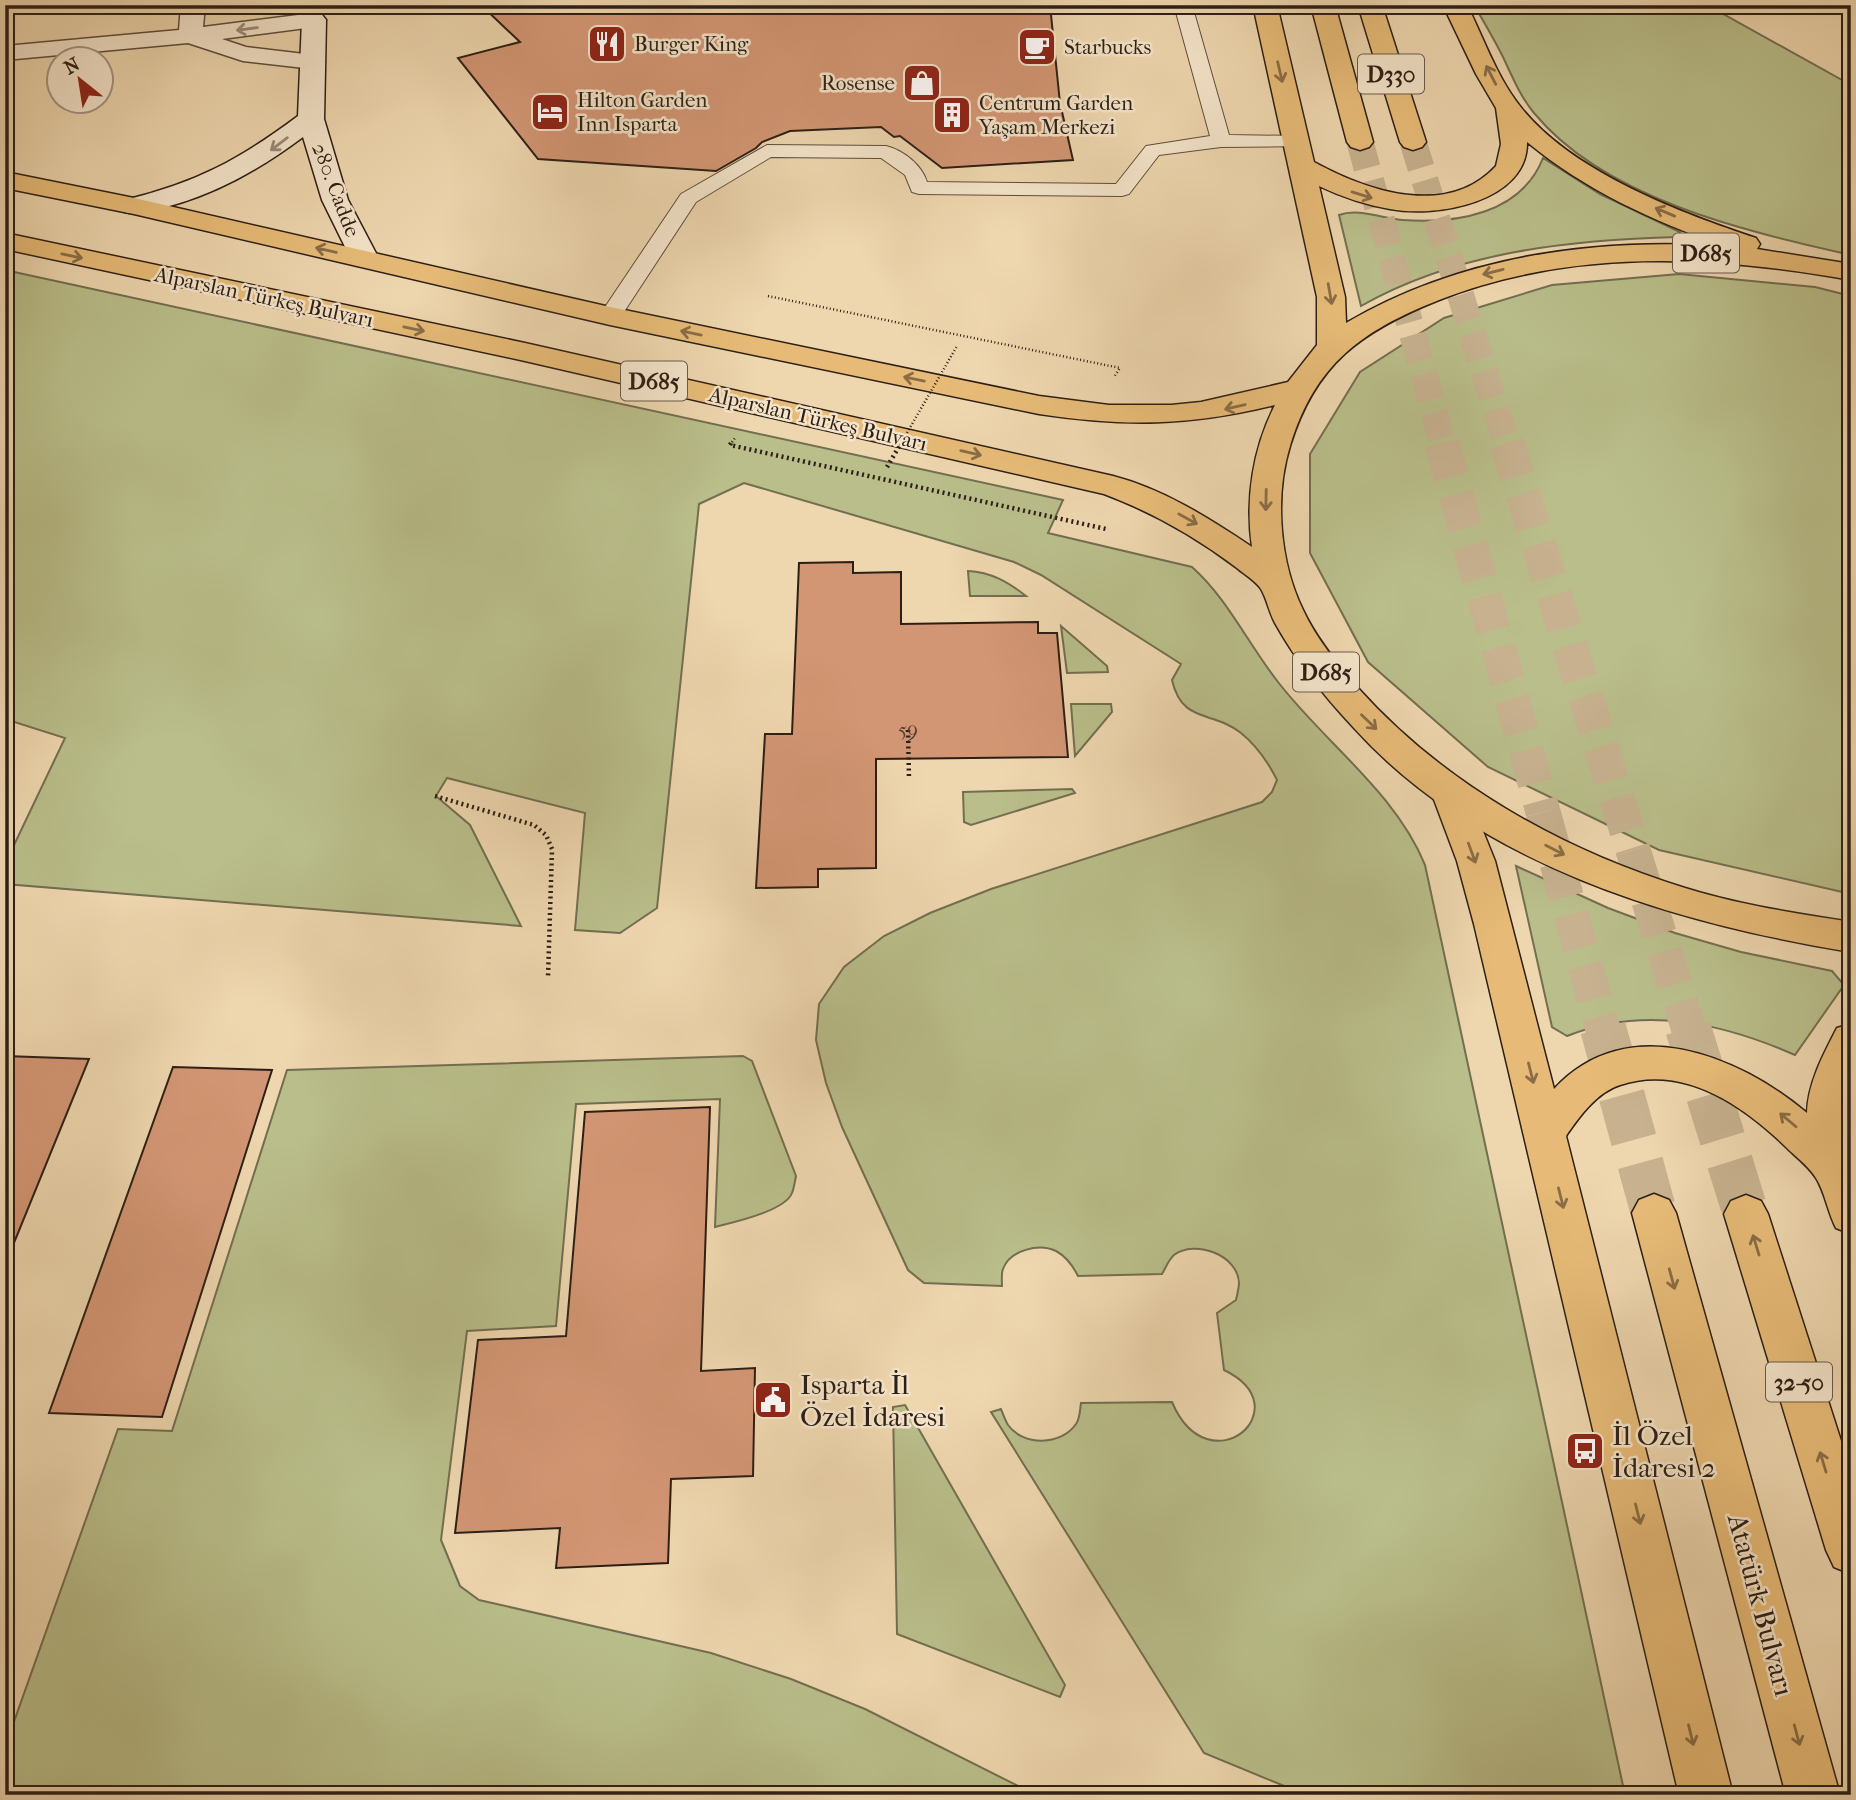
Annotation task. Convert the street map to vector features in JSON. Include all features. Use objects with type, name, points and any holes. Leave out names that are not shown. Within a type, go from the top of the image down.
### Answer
[{"type":"main road","points":[[1265,5],[1331,297],[1332,347]]},
{"type":"main road","name":"D330","points":[[1322,5],[1360,142]]},
{"type":"main road","name":"D330","points":[[1370,5],[1413,142]]},
{"type":"main road","points":[[1455,5],[1508,108],[1546,143],[1611,187],[1691,223],[1798,261]]},
{"type":"main road","points":[[1299,154],[1327,181],[1370,198],[1399,204],[1453,201],[1485,188],[1507,171],[1513,156],[1508,108]]},
{"type":"main road","name":"D685","points":[[5,180],[134,206],[610,316],[1039,405],[1097,414],[1193,414],[1255,402],[1301,388]]},
{"type":"main road","name":"Alparslan Türkeş Bulvarı","points":[[5,242],[539,355],[1113,486],[1185,518],[1236,550],[1278,584]]},
{"type":"main road","name":"D685","points":[[1851,272],[1798,261],[1629,252],[1560,258],[1490,272],[1433,291],[1382,314],[1332,347],[1285,414],[1271,453],[1264,501],[1269,550],[1283,603],[1315,659],[1356,710],[1400,753],[1448,789],[1493,819],[1578,862],[1669,898],[1770,924],[1851,937]]},
{"type":"main road","points":[[1448,789],[1476,861],[1545,1132],[1706,1795]]},
{"type":"main road","points":[[1851,1040],[1828,1095],[1826,1129],[1835,1169],[1851,1215]]},
{"type":"main road","points":[[1545,1132],[1571,1096],[1597,1076],[1624,1066],[1661,1062],[1695,1067],[1731,1081],[1764,1100],[1800,1130],[1835,1169]]},
{"type":"main road","name":"Atatürk Bulvarı","points":[[1654,1213],[1813,1795]]},
{"type":"main road","name":"32-50","points":[[1746,1214],[1851,1550]]},
{"type":"street","points":[[190,36],[193,5]]},
{"type":"street","points":[[5,53],[190,36],[312,10]]},
{"type":"street","name":"280. Cadde","points":[[312,10],[311,119],[335,200],[365,259]]},
{"type":"street","points":[[190,36],[243,54],[313,62]]},
{"type":"street","name":"280. Cadde","points":[[134,206],[193,191],[227,177],[260,158],[311,119]]},
{"type":"lane","points":[[1183,5],[1221,141]]},
{"type":"lane","points":[[1212,5],[1265,5]]},
{"type":"lane","points":[[610,316],[688,198],[767,151],[886,152],[914,172],[919,188],[1122,190],[1153,150],[1221,141],[1299,154]]},
{"type":"path","points":[[768,296],[1120,368],[1113,379]]},
{"type":"path","points":[[887,467],[957,346],[970,349]]},
{"type":"path","points":[[908,730],[909,779]]},
{"type":"path","points":[[435,796],[534,825],[547,835],[552,849],[548,977]]},
{"type":"green space","points":[[1474,5],[1707,5],[1851,85],[1851,255],[1767,235],[1680,208],[1599,169],[1564,143],[1534,113],[1520,93],[1500,50]]},
{"type":"green space","points":[[1543,158],[1600,194],[1680,232],[1678,237],[1597,241],[1515,252],[1436,272],[1361,306],[1339,215],[1362,213],[1423,221],[1465,217],[1484,212],[1519,192],[1533,177]]},
{"type":"green space","points":[[5,270],[1063,500],[1048,533],[1192,567],[1227,607],[1278,682],[1396,814],[1425,865],[1625,1795],[1306,1795],[1204,1753],[991,1412],[1001,1409],[1008,1425],[1015,1432],[1032,1440],[1042,1441],[1052,1440],[1069,1431],[1077,1422],[1081,1403],[1172,1402],[1188,1427],[1207,1439],[1226,1440],[1242,1433],[1252,1420],[1254,1403],[1246,1386],[1224,1370],[1217,1313],[1236,1300],[1239,1283],[1237,1273],[1224,1258],[1214,1252],[1193,1249],[1174,1255],[1162,1274],[1078,1276],[1072,1265],[1056,1251],[1034,1248],[1018,1253],[1007,1262],[1002,1271],[1002,1286],[924,1283],[908,1270],[842,1127],[826,1083],[816,1040],[819,1004],[844,967],[884,936],[930,913],[991,889],[1262,802],[1272,792],[1277,780],[1252,743],[1230,726],[1199,714],[1183,704],[1172,680],[1181,664],[1041,575],[1014,562],[744,483],[699,504],[657,908],[620,933],[575,930],[585,813],[447,778],[436,796],[470,825],[521,926],[5,884],[5,864],[65,738],[5,719]]},
{"type":"green space","points":[[1679,274],[1815,287],[1851,296],[1851,894],[1659,850],[1488,767],[1368,662],[1310,553],[1310,454],[1360,372],[1444,318],[1552,285]]},
{"type":"green space","points":[[968,571],[999,579],[1026,596],[970,596]]},
{"type":"green space","points":[[1061,626],[1107,666],[1108,672],[1067,673]]},
{"type":"green space","points":[[1071,704],[1111,704],[1112,712],[1075,756]]},
{"type":"green space","points":[[1072,789],[1075,793],[971,825],[964,822],[963,792]]},
{"type":"green space","points":[[1516,866],[1608,908],[1675,933],[1741,952],[1832,971],[1844,985],[1795,1055],[1739,1034],[1682,1022],[1625,1021],[1567,1036],[1552,1027]]},
{"type":"green space","points":[[743,1056],[752,1061],[796,1176],[792,1193],[787,1199],[770,1210],[746,1219],[715,1227],[720,1099],[576,1104],[556,1326],[467,1331],[441,1540],[460,1586],[479,1600],[711,1653],[791,1679],[865,1709],[1036,1795],[5,1795],[5,1747],[118,1429],[172,1431],[287,1070]]},
{"type":"green space","points":[[905,1405],[1065,1685],[1060,1697],[897,1634],[893,1407]]},
{"type":"building","points":[[481,5],[1050,5],[1060,103],[1073,160],[942,168],[900,136],[894,137],[881,127],[790,131],[762,142],[716,171],[538,159],[458,58],[520,42]]},
{"type":"building","points":[[853,562],[853,573],[901,572],[901,624],[1038,622],[1038,633],[1057,633],[1068,757],[876,759],[876,868],[818,869],[818,887],[756,888],[765,734],[792,734],[799,563]]},
{"type":"building","points":[[5,1056],[89,1059],[7,1260],[5,1260]]},
{"type":"building","points":[[173,1067],[272,1070],[162,1417],[49,1413]]},
{"type":"building","points":[[710,1107],[701,1371],[755,1368],[753,1476],[671,1479],[668,1563],[556,1568],[560,1528],[455,1533],[478,1340],[566,1336],[585,1112]]},
{"type":"tunnel","points":[[1360,142],[1443,445]]},
{"type":"tunnel","points":[[1413,142],[1507,445]]},
{"type":"tunnel","points":[[1442,443],[1543,812]]},
{"type":"tunnel","points":[[1507,443],[1633,850]]},
{"type":"tunnel","points":[[1543,812],[1603,1030]]},
{"type":"tunnel","points":[[1633,850],[1689,1030]]},
{"type":"tunnel","points":[[1603,1028],[1654,1213]]},
{"type":"tunnel","points":[[1688,1028],[1746,1214]]},
{"type":"place","name":"Burger King","points":[[607,44]]},
{"type":"place","name":"Starbucks","points":[[1037,47]]},
{"type":"place","name":"Rosense","points":[[922,83]]},
{"type":"place","name":"Hilton Garden Inn Isparta","points":[[550,112]]},
{"type":"place","name":"Centrum Garden Yaşam Merkezi","points":[[952,115]]},
{"type":"place","name":"Isparta İl Özel İdaresi","points":[[773,1400]]},
{"type":"place","name":"İl Özel İdaresi 2","points":[[1585,1451]]}]
